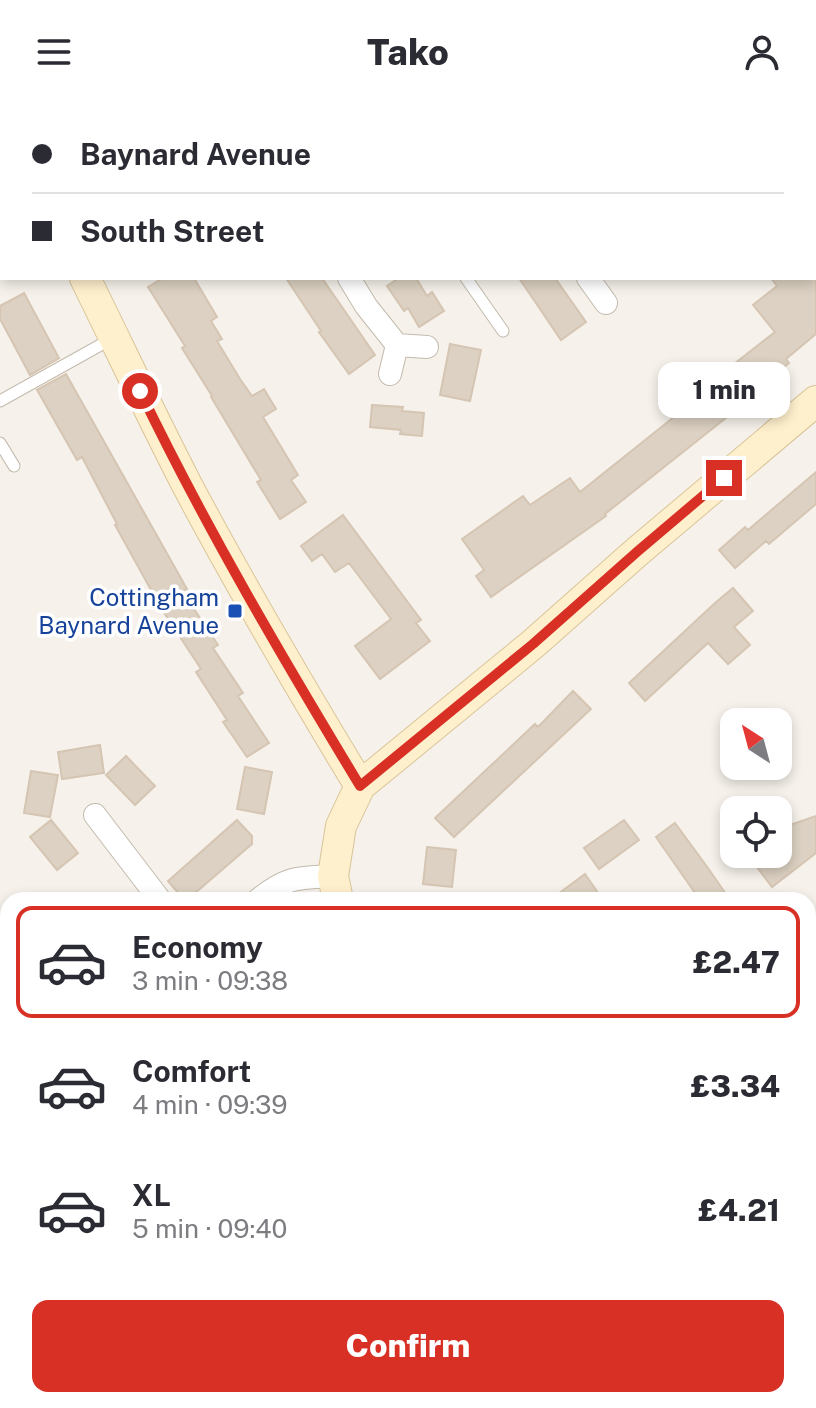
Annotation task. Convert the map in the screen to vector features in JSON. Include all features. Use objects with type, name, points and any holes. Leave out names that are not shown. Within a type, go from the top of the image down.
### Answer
[{"type":"main road","points":[[86,280],[189,489],[285,661],[360,786]]},
{"type":"main road","points":[[336,888],[341,826],[360,786],[533,644],[816,401]]},
{"type":"street","points":[[350,280],[397,345],[427,347]]},
{"type":"street","points":[[589,280],[606,303]]},
{"type":"street","points":[[390,374],[397,345]]},
{"type":"street","points":[[95,815],[154,892]]},
{"type":"street","points":[[268,892],[293,879],[336,888]]},
{"type":"lane","points":[[467,280],[503,331]]},
{"type":"lane","points":[[0,401],[114,337]]},
{"type":"lane","points":[[0,443],[14,466]]},
{"type":"building","points":[[160,280],[195,280],[217,317],[211,321],[222,339],[217,341],[240,379],[252,396],[264,389],[276,409],[263,417],[298,475],[291,480],[306,502],[280,519],[257,482],[261,480],[182,348],[185,346],[148,287]]},
{"type":"building","points":[[287,280],[323,280],[375,355],[349,374]]},
{"type":"building","points":[[396,280],[417,280],[427,296],[432,292],[444,311],[419,327],[408,308],[404,311],[387,286]]},
{"type":"building","points":[[520,280],[556,280],[586,322],[561,340]]},
{"type":"building","points":[[772,280],[816,280],[816,334],[786,359],[789,363],[725,414],[727,417],[606,516],[491,597],[476,576],[484,570],[462,539],[523,496],[530,505],[570,478],[580,492],[719,381],[716,378],[775,332],[753,305],[777,286]]},
{"type":"building","points":[[24,293],[59,358],[30,375],[0,319],[0,306]]},
{"type":"building","points":[[450,344],[481,350],[470,401],[440,395]]},
{"type":"building","points":[[66,374],[187,589],[182,591],[218,645],[213,648],[243,693],[238,696],[269,743],[247,757],[223,722],[227,720],[196,672],[201,669],[161,608],[82,457],[77,460],[37,390]]},
{"type":"building","points":[[372,405],[403,407],[402,411],[424,413],[422,436],[370,427]]},
{"type":"building","points":[[816,472],[816,504],[735,568],[719,550],[745,527],[748,530]]},
{"type":"building","points":[[343,515],[421,620],[416,623],[430,641],[380,679],[355,646],[391,619],[349,563],[335,572],[322,554],[312,561],[301,546]]},
{"type":"building","points":[[733,588],[753,611],[734,627],[750,645],[728,664],[708,643],[645,701],[629,683]]},
{"type":"building","points":[[573,691],[591,709],[454,837],[435,818],[535,724],[538,727]]},
{"type":"building","points":[[100,745],[104,773],[62,779],[58,752]]},
{"type":"building","points":[[126,756],[155,786],[135,805],[106,775]]},
{"type":"building","points":[[245,767],[272,772],[264,814],[237,809]]},
{"type":"building","points":[[31,771],[58,775],[50,817],[24,813]]},
{"type":"building","points":[[816,816],[816,853],[772,887],[758,868],[792,868],[792,824]]},
{"type":"building","points":[[51,820],[78,853],[57,870],[30,837]]},
{"type":"building","points":[[237,820],[252,836],[252,844],[196,892],[177,892],[168,881]]},
{"type":"building","points":[[624,820],[639,840],[599,869],[584,848]]},
{"type":"building","points":[[675,823],[724,892],[694,892],[656,837]]},
{"type":"building","points":[[427,847],[456,850],[452,887],[423,884]]},
{"type":"building","points":[[585,874],[597,892],[561,892]]},
{"type":"place","name":"Cottingham Baynard Avenue","points":[[235,611]]},
{"type":"route","points":[[140,391],[189,489],[285,661],[360,786],[533,644],[724,478]]}]
